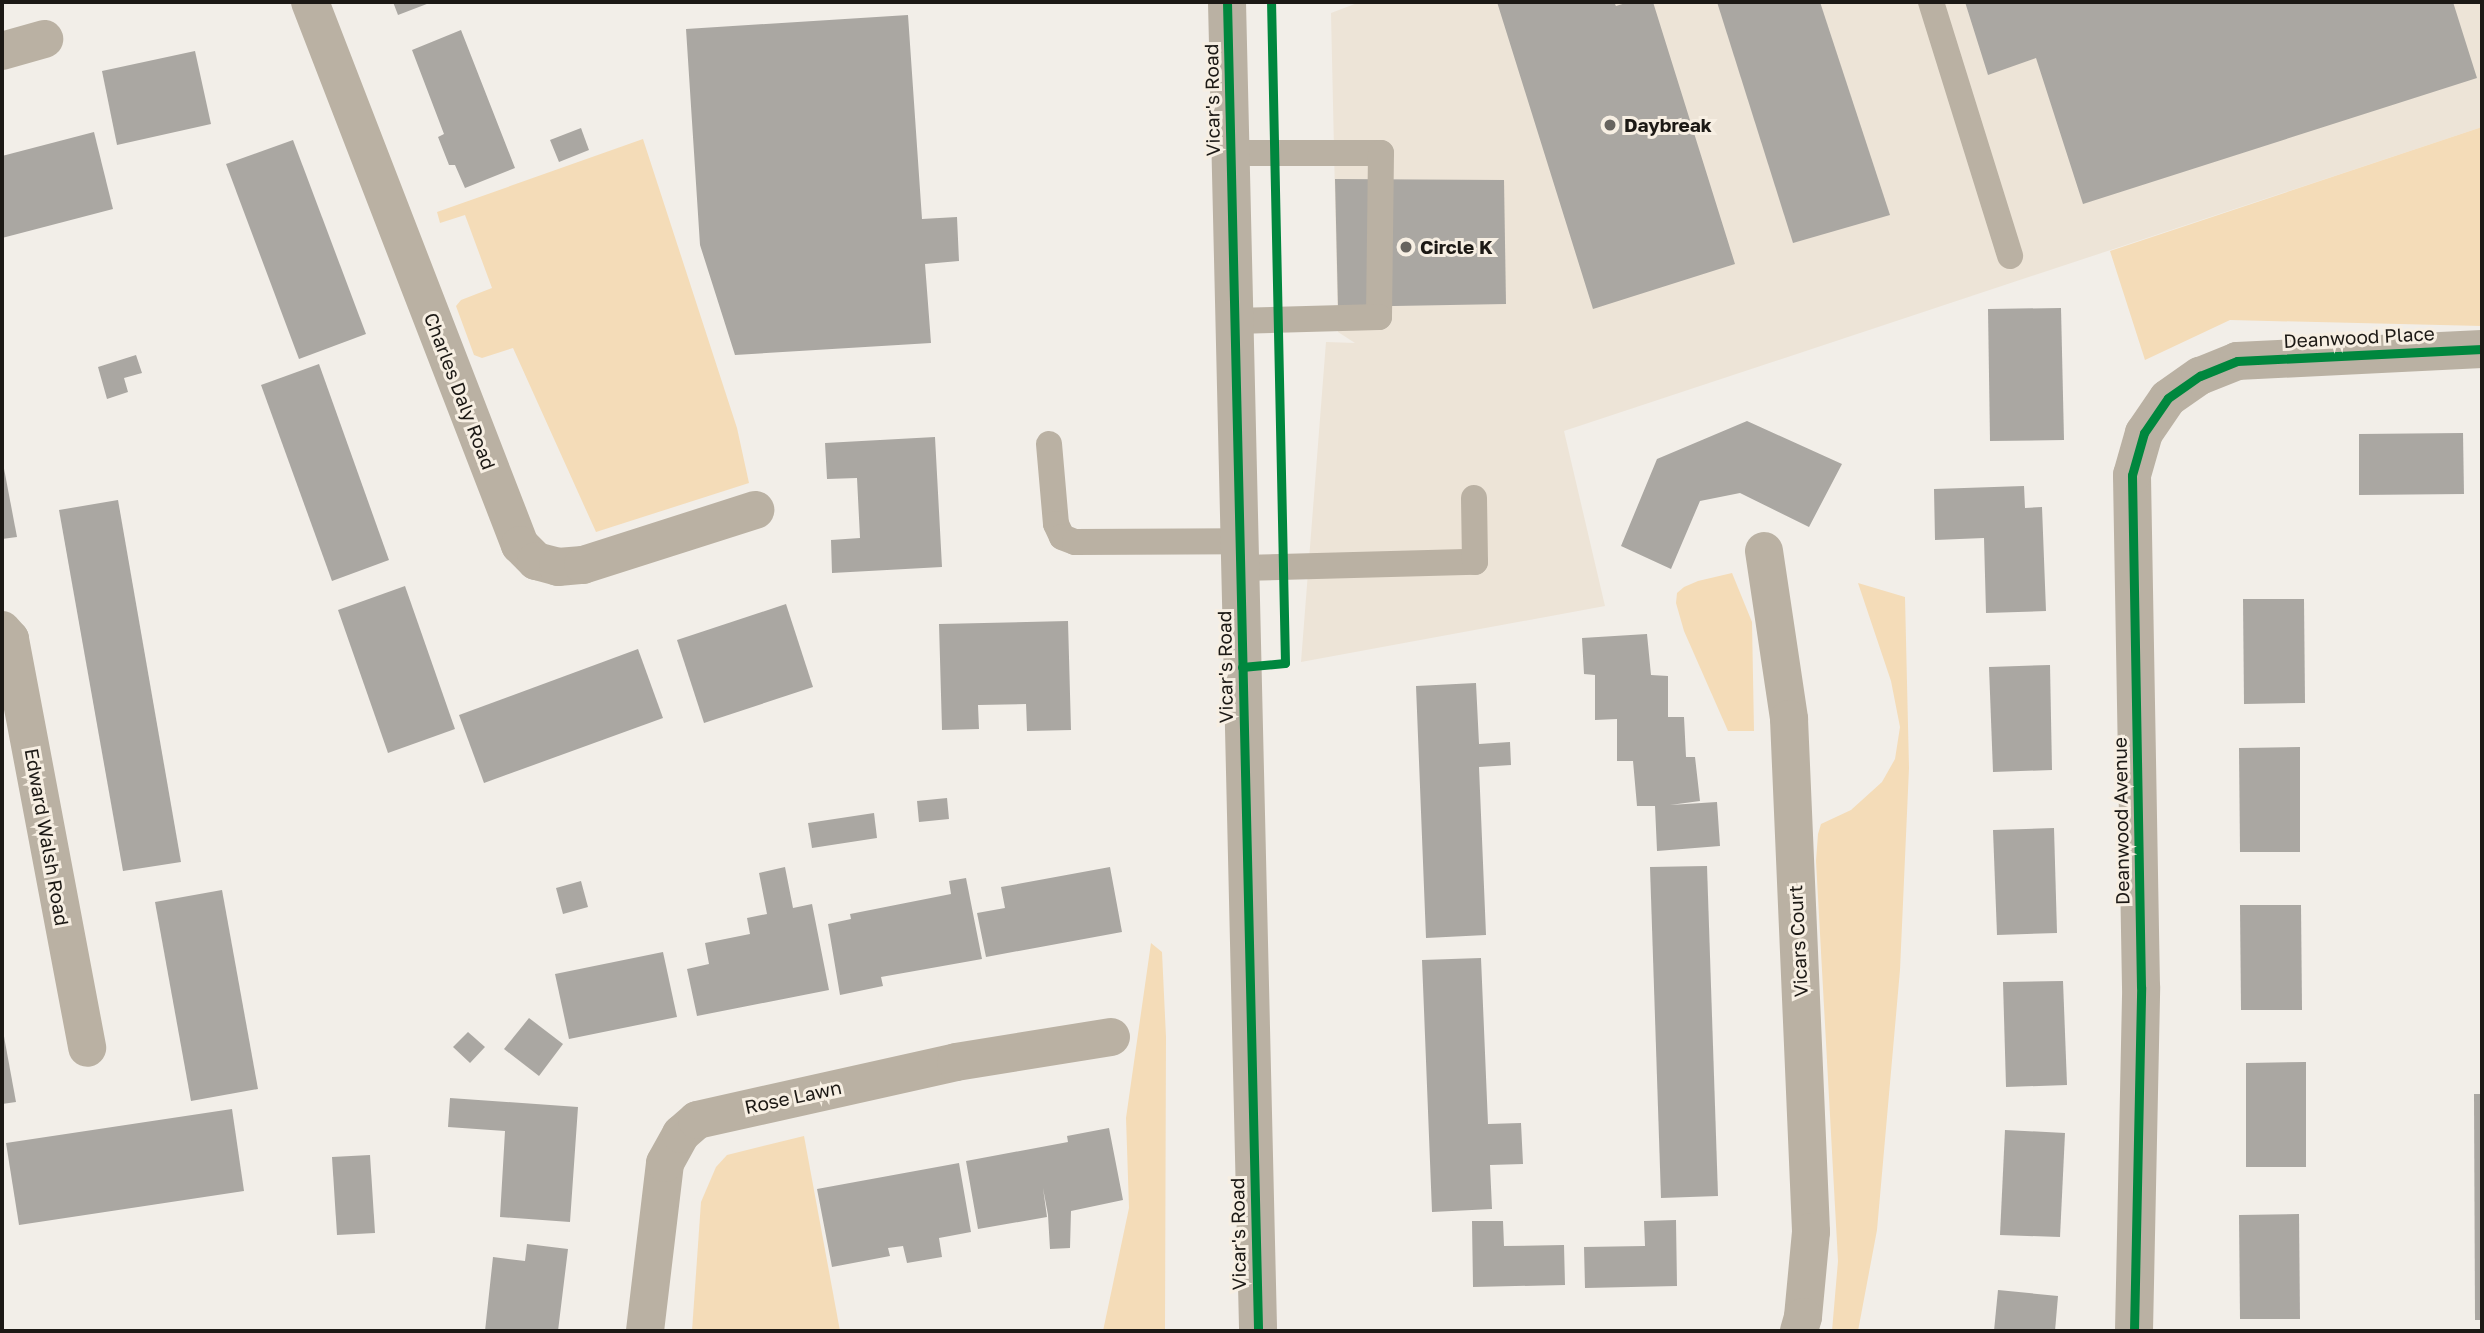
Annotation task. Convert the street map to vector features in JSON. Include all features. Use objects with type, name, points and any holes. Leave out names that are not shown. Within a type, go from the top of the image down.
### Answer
[{"type":"street","name":"Charles Daly Road","points":[[310,2],[520,545],[536,561],[558,567],[583,565],[755,510]]},
{"type":"street","name":"Vicar's Road","points":[[1227,2],[1258,1331]]},
{"type":"street","points":[[2,51],[44,39]]},
{"type":"street","name":"Deanwood Place","points":[[2237,361],[2482,349]]},
{"type":"street","name":"Deanwood Avenue","points":[[2133,1331],[2141,988],[2132,475],[2144,433],[2168,398],[2200,376],[2237,361]]},
{"type":"street","name":"Vicars Court","points":[[1764,551],[1788,719],[1811,1218],[1803,1317],[1799,1331]]},
{"type":"street","name":"Edward Walsh Road","points":[[2,630],[10,639],[87,1048]]},
{"type":"street","name":"Rose Lawn","points":[[645,1331],[665,1163],[681,1134],[697,1120],[956,1062],[1111,1037]]},
{"type":"lane","points":[[1931,2],[2010,256]]},
{"type":"lane","points":[[1231,153],[1381,153],[1380,317],[1234,321]]},
{"type":"lane","points":[[1049,444],[1056,524],[1062,537],[1075,542],[1240,554],[1475,562],[1474,498]]},
{"type":"shaded area","points":[[1360,2],[2482,2],[2482,127],[1564,431],[1605,606],[1301,662],[1326,342],[1355,343],[1338,332],[1331,13]]},
{"type":"shaded area","points":[[2482,127],[2482,326],[2230,320],[2145,360],[2110,251]]},
{"type":"shaded area","points":[[643,139],[737,428],[749,483],[596,532],[513,348],[482,358],[474,355],[456,306],[461,300],[492,288],[465,215],[440,223],[437,212]]},
{"type":"shaded area","points":[[1732,573],[1752,622],[1754,731],[1728,731],[1684,631],[1676,603],[1677,593],[1684,587]]},
{"type":"shaded area","points":[[1858,583],[1905,597],[1909,768],[1900,970],[1877,1230],[1858,1331],[1832,1331],[1838,1261],[1816,861],[1818,834],[1821,824],[1851,810],[1882,782],[1895,759],[1900,727],[1891,681]]},
{"type":"shaded area","points":[[1151,943],[1162,952],[1166,1037],[1165,1331],[1103,1331],[1129,1208],[1126,1118]]},
{"type":"shaded area","points":[[804,1136],[840,1331],[692,1331],[701,1202],[716,1167],[727,1155]]},
{"type":"building","points":[[393,2],[432,2],[398,15]]},
{"type":"building","points":[[1497,2],[1614,2],[1616,6],[1629,2],[1653,2],[1735,264],[1593,309]]},
{"type":"building","points":[[1717,2],[1820,2],[1890,215],[1793,243]]},
{"type":"building","points":[[1965,2],[2453,2],[2477,78],[2083,204],[2036,58],[1988,75]]},
{"type":"building","points":[[908,15],[922,219],[957,217],[959,261],[925,264],[931,343],[735,355],[700,245],[686,29]]},
{"type":"building","points":[[461,30],[515,168],[465,188],[455,165],[449,165],[438,137],[444,134],[412,50]]},
{"type":"building","points":[[195,51],[211,124],[117,145],[102,71]]},
{"type":"building","points":[[581,128],[589,150],[559,162],[550,140]]},
{"type":"building","points":[[94,132],[113,209],[2,238],[2,156]]},
{"type":"building","points":[[293,140],[366,334],[299,359],[226,164]]},
{"type":"building","points":[[1335,179],[1504,180],[1506,304],[1338,307]]},
{"type":"building","points":[[2061,308],[2064,440],[1990,441],[1988,309]]},
{"type":"building","points":[[136,355],[142,373],[124,378],[128,392],[107,399],[98,367]]},
{"type":"building","points":[[319,364],[389,560],[332,581],[261,385]]},
{"type":"building","points":[[1747,421],[1842,464],[1809,527],[1740,493],[1700,501],[1671,569],[1621,546],[1657,459]]},
{"type":"building","points":[[2463,433],[2464,494],[2359,495],[2359,434]]},
{"type":"building","points":[[935,437],[942,567],[832,573],[831,540],[860,538],[857,478],[827,479],[825,443]]},
{"type":"building","points":[[2,458],[17,537],[2,539]]},
{"type":"building","points":[[2024,486],[2025,508],[2042,507],[2046,611],[1986,613],[1984,538],[1935,540],[1934,489]]},
{"type":"building","points":[[118,500],[181,862],[123,871],[59,510]]},
{"type":"building","points":[[405,586],[455,729],[388,753],[338,610]]},
{"type":"building","points":[[2243,599],[2304,599],[2305,703],[2244,704]]},
{"type":"building","points":[[786,604],[813,687],[704,723],[677,640]]},
{"type":"building","points":[[1068,621],[1071,730],[1027,731],[1026,704],[978,705],[979,729],[942,730],[939,624]]},
{"type":"building","points":[[1647,634],[1651,675],[1668,676],[1668,717],[1684,717],[1686,757],[1695,757],[1700,801],[1670,805],[1717,802],[1720,846],[1657,851],[1655,806],[1637,806],[1633,761],[1617,761],[1617,719],[1595,720],[1595,675],[1584,674],[1582,638]]},
{"type":"building","points":[[638,649],[663,718],[484,783],[459,715]]},
{"type":"building","points":[[2050,665],[2052,770],[1993,772],[1989,667]]},
{"type":"building","points":[[1476,683],[1479,744],[1510,742],[1511,765],[1479,767],[1486,935],[1426,938],[1416,686]]},
{"type":"building","points":[[2300,747],[2300,852],[2240,852],[2239,748]]},
{"type":"building","points":[[947,798],[949,819],[919,822],[917,801]]},
{"type":"building","points":[[874,813],[877,838],[812,848],[808,823]]},
{"type":"building","points":[[2054,828],[2057,933],[1997,935],[1993,830]]},
{"type":"building","points":[[1707,866],[1718,1196],[1661,1198],[1650,867]]},
{"type":"building","points":[[785,867],[793,908],[812,904],[829,990],[697,1016],[687,969],[709,964],[705,943],[750,934],[747,918],[767,914],[759,873]]},
{"type":"building","points":[[1110,867],[1122,932],[986,957],[977,913],[1005,908],[1001,887]]},
{"type":"building","points":[[966,878],[982,959],[881,977],[883,986],[840,995],[828,924],[851,919],[850,914],[951,894],[949,881]]},
{"type":"building","points":[[581,881],[588,907],[563,914],[556,888]]},
{"type":"building","points":[[222,890],[258,1089],[191,1101],[155,902]]},
{"type":"building","points":[[2240,905],[2301,905],[2302,1010],[2241,1010]]},
{"type":"building","points":[[663,952],[677,1017],[569,1039],[555,974]]},
{"type":"building","points":[[1481,958],[1488,1124],[1521,1123],[1523,1164],[1490,1165],[1492,1209],[1432,1212],[1422,960]]},
{"type":"building","points":[[2063,981],[2067,1085],[2006,1087],[2003,982]]},
{"type":"building","points":[[529,1018],[563,1044],[539,1076],[504,1049]]},
{"type":"building","points":[[2,1032],[16,1102],[2,1104]]},
{"type":"building","points":[[468,1032],[485,1047],[470,1063],[453,1047]]},
{"type":"building","points":[[2306,1062],[2306,1167],[2246,1167],[2246,1063]]},
{"type":"building","points":[[2474,1094],[2482,1094],[2482,1320],[2475,1320]]},
{"type":"building","points":[[450,1098],[578,1107],[570,1222],[500,1217],[505,1131],[448,1127]]},
{"type":"building","points":[[232,1109],[244,1191],[19,1225],[6,1143]]},
{"type":"building","points":[[1109,1128],[1123,1200],[1071,1211],[1070,1248],[1050,1249],[1048,1215],[1043,1188],[1047,1217],[978,1229],[966,1161],[1068,1142],[1067,1136]]},
{"type":"building","points":[[2005,1130],[2065,1133],[2060,1237],[2000,1235]]},
{"type":"building","points":[[370,1155],[375,1233],[337,1235],[332,1157]]},
{"type":"building","points":[[959,1163],[971,1232],[939,1238],[942,1257],[907,1263],[903,1246],[888,1248],[890,1256],[832,1267],[817,1189]]},
{"type":"building","points":[[2299,1214],[2300,1319],[2240,1319],[2239,1215]]},
{"type":"building","points":[[1676,1220],[1677,1286],[1585,1288],[1584,1247],[1645,1246],[1644,1221]]},
{"type":"building","points":[[1472,1221],[1503,1221],[1504,1246],[1564,1245],[1565,1285],[1473,1287]]},
{"type":"building","points":[[527,1244],[568,1249],[558,1331],[485,1331],[493,1257],[525,1261]]},
{"type":"building","points":[[1998,1290],[2058,1296],[2055,1331],[1994,1331]]},
{"type":"cycle path","points":[[1227,2],[1258,1331]]},
{"type":"cycle path","points":[[1242,667],[1285,663],[1271,2]]},
{"type":"cycle path","points":[[2134,1331],[2141,987],[2132,475],[2144,433],[2168,398],[2200,376],[2237,361],[2482,349]]},
{"type":"place","name":"Daybreak","points":[[1610,125]]},
{"type":"place","name":"Circle K","points":[[1406,247]]}]
